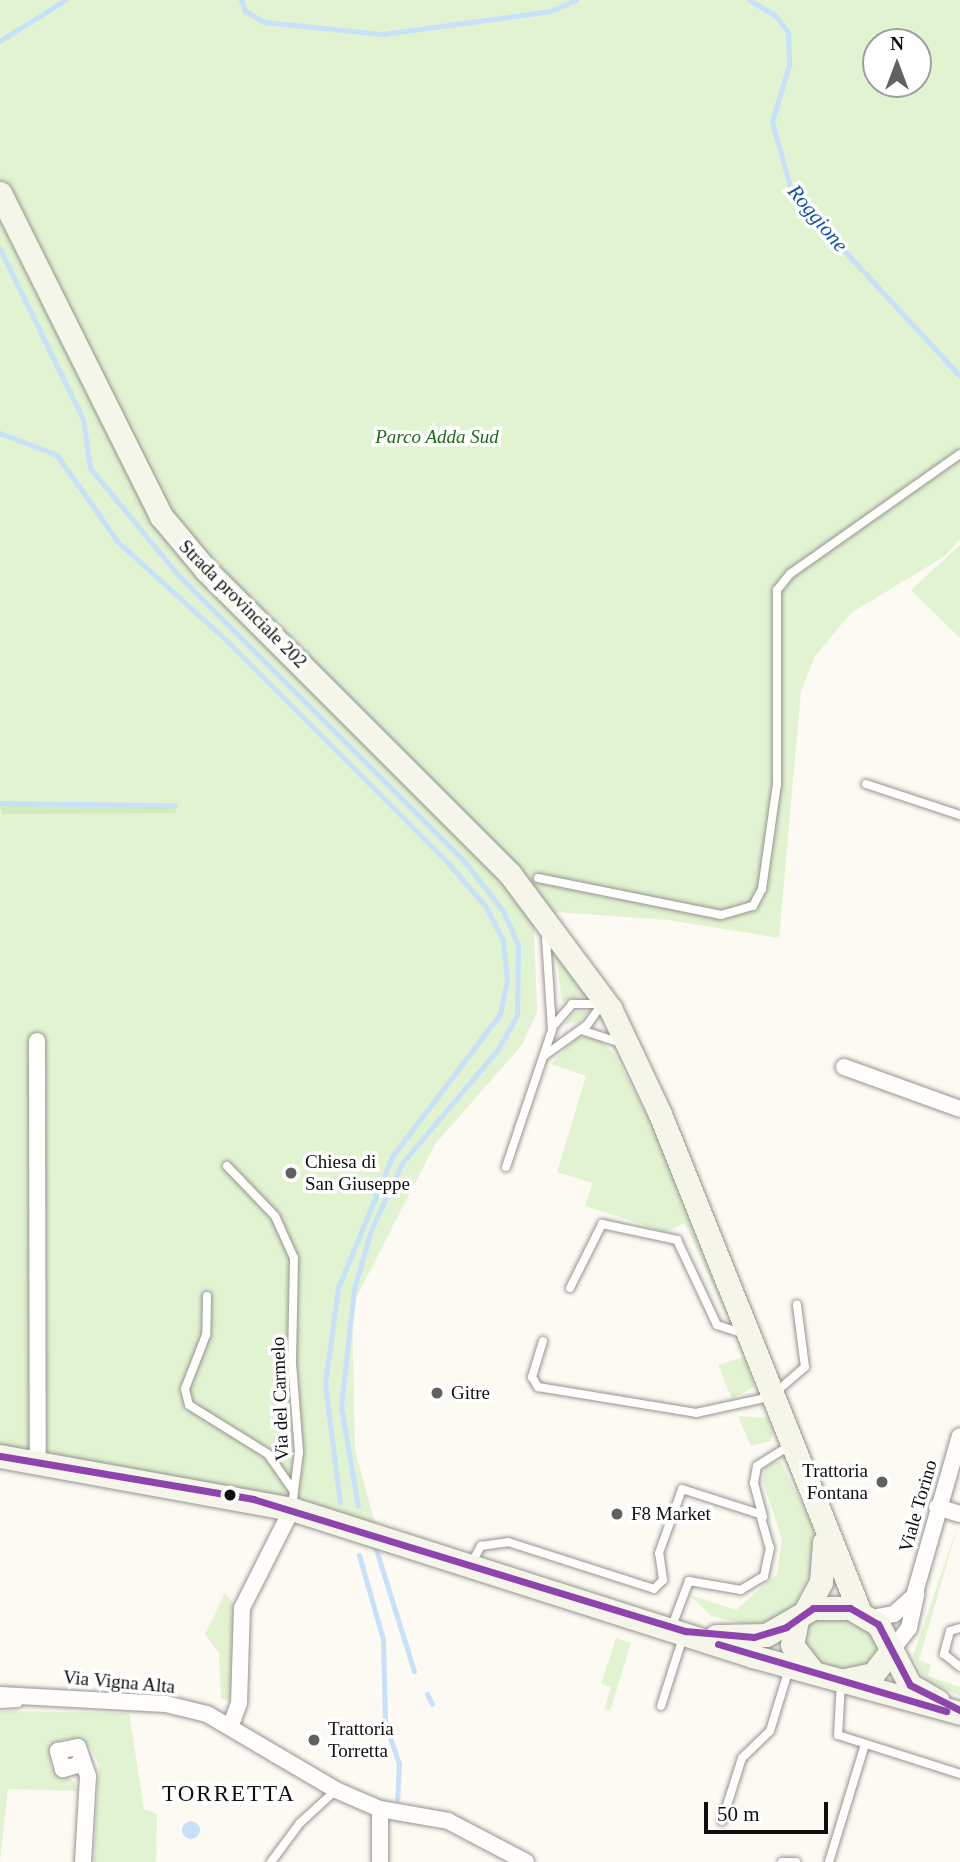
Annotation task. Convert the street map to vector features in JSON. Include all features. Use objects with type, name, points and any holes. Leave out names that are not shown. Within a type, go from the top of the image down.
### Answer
[{"type":"street","name":"Strada provinciale 202","points":[[0,193],[161,516],[206,570],[435,797],[536,906],[605,1003],[635,1058],[821,1522],[865,1614]]},
{"type":"street","points":[[37,1041],[38,1461]]},
{"type":"street","points":[[844,1068],[960,1110]]},
{"type":"street","name":"Viale Torino","points":[[891,1651],[911,1623],[937,1507],[960,1436]]},
{"type":"street","points":[[0,1456],[293,1500],[471,1564],[801,1668],[960,1712]]},
{"type":"street","points":[[231,1725],[239,1703],[242,1608],[293,1500]]},
{"type":"street","points":[[937,1507],[960,1514]]},
{"type":"street","points":[[801,1668],[792,1645],[801,1616],[824,1571],[821,1522]]},
{"type":"street","name":"Viale Torino","points":[[865,1614],[900,1611],[917,1588]]},
{"type":"street","points":[[679,1628],[754,1637],[830,1605],[865,1614],[891,1651],[910,1685],[960,1712]]},
{"type":"street","points":[[842,1680],[873,1674],[891,1651]]},
{"type":"street","name":"Via Vigna Alta","points":[[0,1695],[166,1704],[231,1725],[336,1790],[380,1809],[447,1821],[526,1862]]},
{"type":"street","points":[[81,1764],[88,1782],[82,1862]]},
{"type":"street","points":[[380,1809],[380,1862]]},
{"type":"lane","points":[[538,878],[721,915],[753,906],[762,889],[777,784],[777,590],[790,574],[960,454]]},
{"type":"lane","points":[[866,784],[960,815]]},
{"type":"lane","points":[[536,906],[550,956],[552,1030]]},
{"type":"lane","points":[[506,1167],[552,1030],[572,1004],[605,1003]]},
{"type":"lane","points":[[542,1057],[579,1031],[605,1003]]},
{"type":"lane","points":[[579,1031],[604,1034],[635,1058]]},
{"type":"lane","name":"Via del Carmelo","points":[[227,1166],[285,1230],[296,1287],[292,1363],[299,1452],[293,1500]]},
{"type":"lane","points":[[570,1288],[602,1224],[677,1240],[717,1325],[745,1334]]},
{"type":"lane","points":[[207,1296],[206,1335],[185,1389],[189,1405],[268,1454],[293,1500]]},
{"type":"lane","points":[[543,1341],[532,1377],[551,1392],[684,1413],[770,1397],[805,1367],[797,1305]]},
{"type":"lane","points":[[662,1706],[689,1581],[741,1590],[764,1576],[771,1548],[754,1483],[757,1466],[790,1446]]},
{"type":"lane","points":[[471,1564],[481,1546],[508,1542],[654,1589],[663,1580],[659,1553],[682,1489],[763,1517]]},
{"type":"lane","points":[[960,1628],[951,1629],[944,1654],[960,1667]]},
{"type":"lane","points":[[722,1821],[742,1758],[770,1731],[801,1668]]},
{"type":"lane","points":[[842,1680],[834,1730],[865,1744],[960,1774]]},
{"type":"lane","points":[[0,1704],[78,1699]]},
{"type":"lane","points":[[829,1862],[865,1744]]},
{"type":"lane","points":[[271,1862],[300,1823],[336,1790]]},
{"type":"lane","points":[[782,1862],[796,1862]]},
{"type":"green space","name":"Parco Adda Sud","points":[[0,0],[960,0],[960,539],[945,556],[851,613],[815,656],[801,691],[779,938],[668,920],[558,912],[534,927],[537,1012],[522,1045],[435,1144],[352,1306],[355,1450],[376,1527],[0,1448]]},
{"type":"green space","points":[[960,545],[960,638],[911,590]]},
{"type":"green space","points":[[0,803],[175,805],[176,813],[2,814]]},
{"type":"green space","points":[[556,953],[588,992],[586,995],[562,1002]]},
{"type":"green space","points":[[589,1011],[580,1022],[565,1024],[574,1012]]},
{"type":"green space","points":[[578,1037],[599,1038],[615,1055],[655,1131],[728,1318],[685,1223],[666,1232],[585,1206],[593,1183],[557,1172],[586,1076],[551,1064]]},
{"type":"green space","points":[[744,1357],[755,1386],[732,1399],[718,1365]]},
{"type":"green space","points":[[738,1416],[767,1418],[774,1431],[770,1441],[751,1446]]},
{"type":"green space","points":[[780,1461],[813,1526],[816,1573],[810,1572],[795,1604],[773,1620],[751,1625],[711,1616],[690,1595],[736,1610],[777,1574],[782,1540],[763,1481],[765,1467]]},
{"type":"green space","points":[[958,1525],[919,1660],[931,1665],[928,1676],[960,1687],[960,1696],[925,1680],[913,1656]]},
{"type":"green space","points":[[225,1593],[234,1604],[233,1700],[221,1699],[219,1653],[205,1634]]},
{"type":"green space","points":[[831,1613],[867,1626],[877,1643],[873,1661],[851,1672],[816,1663],[802,1635],[810,1620]]},
{"type":"green space","points":[[616,1638],[631,1643],[610,1711],[604,1709],[611,1687],[601,1684]]},
{"type":"green space","points":[[0,1711],[129,1713],[144,1809],[157,1814],[156,1862],[94,1862],[99,1765],[91,1748],[77,1738],[58,1741],[49,1755],[52,1769],[74,1782],[77,1791],[8,1789],[0,1862]]},
{"type":"water","points":[[191,1821],[197,1824],[200,1830],[197,1836],[191,1839],[185,1836],[182,1830],[185,1824]]},
{"type":"waterway","name":"Roggione","points":[[0,41],[65,0]]},
{"type":"waterway","name":"Roggione","points":[[241,0],[245,11],[264,22],[383,34],[550,11],[576,0]]},
{"type":"waterway","name":"Roggione","points":[[749,0],[775,15],[788,32],[789,65],[772,121],[792,194],[960,376]]},
{"type":"waterway","points":[[0,249],[83,419],[90,468],[180,577],[464,861],[503,911],[518,944],[517,1015],[499,1048],[402,1163],[371,1230],[354,1289],[341,1407],[358,1506]]},
{"type":"waterway","points":[[0,433],[57,455],[118,542],[226,640],[449,864],[486,907],[503,940],[507,981],[500,1014],[392,1157],[338,1288],[325,1384],[340,1502]]},
{"type":"waterway","points":[[0,803],[175,805]]},
{"type":"waterway","points":[[375,1546],[414,1671]]},
{"type":"waterway","points":[[359,1555],[383,1639],[385,1723],[399,1764],[397,1799]]},
{"type":"waterway","points":[[427,1694],[432,1704]]},
{"type":"transit line","points":[[0,1456],[253,1499],[685,1631],[754,1637],[786,1627],[813,1608],[850,1608],[878,1624],[910,1685],[960,1710]]},
{"type":"transit line","points":[[718,1644],[946,1711]]},
{"type":"place","name":"Chiesa di San Giuseppe","points":[[291,1173]]},
{"type":"place","name":"Gitre","points":[[437,1393]]},
{"type":"place","name":"Trattoria Fontana","points":[[882,1482]]},
{"type":"place","name":"F8 Market","points":[[617,1514]]},
{"type":"place","name":"Trattoria Torretta","points":[[314,1740]]},
{"type":"district","name":"TORRETTA","points":[[229,1794]]}]
